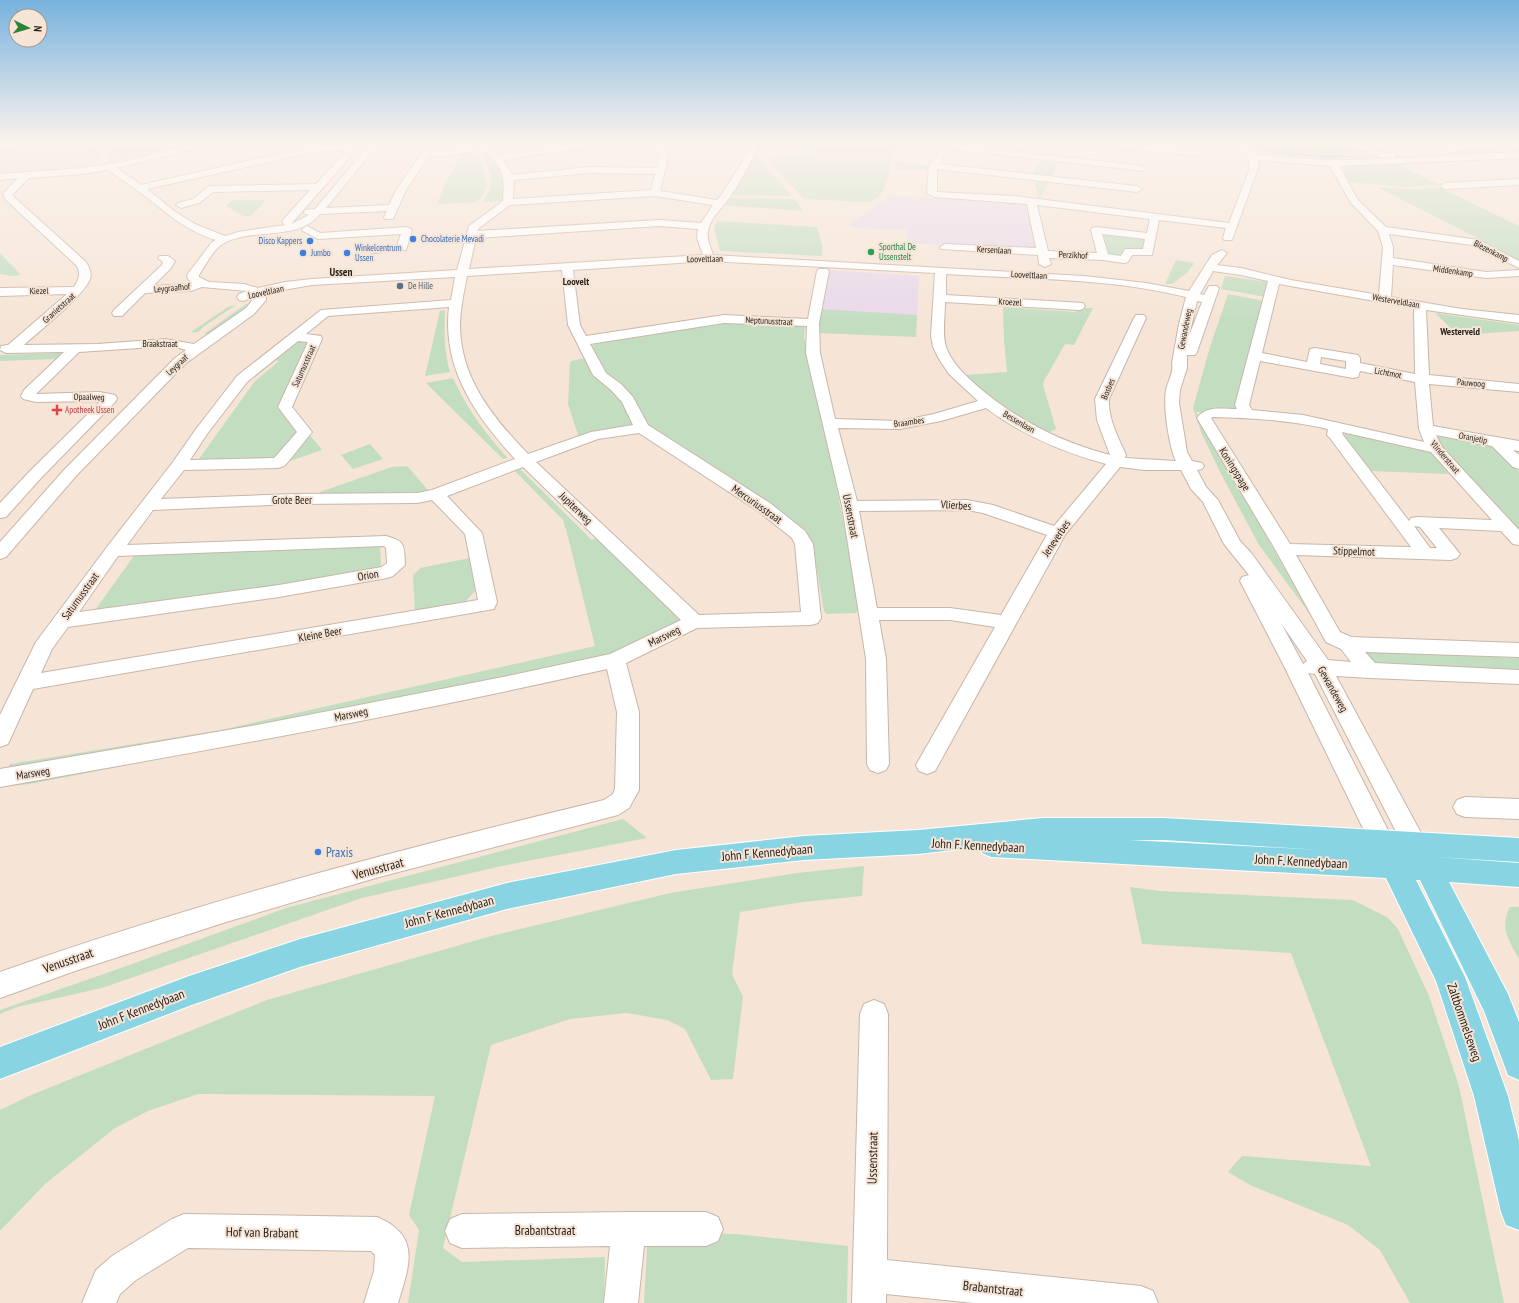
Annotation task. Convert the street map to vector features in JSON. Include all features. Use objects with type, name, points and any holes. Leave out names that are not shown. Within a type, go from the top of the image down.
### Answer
[{"type":"main road","name":"John F. Kennedybaan","points":[[909,842],[1421,856],[1519,850]]},
{"type":"main road","name":"John F Kennedybaan","points":[[0,1063],[189,991],[300,953],[507,896],[676,862],[743,854],[909,842]]},
{"type":"main road","name":"Zaltbommelseweg","points":[[1388,854],[1450,977],[1491,1096],[1519,1212]]},
{"type":"main road","name":"John F. Kennedybaan","points":[[1421,856],[1519,875]]},
{"type":"main road","points":[[1421,856],[1497,1005],[1519,1064]]},
{"type":"street","name":"Granietstraat","points":[[5,349],[26,336],[78,290],[85,278],[85,270],[82,264],[13,202]]},
{"type":"street","points":[[157,202],[202,232],[225,239]]},
{"type":"street","points":[[172,212],[181,206],[194,202]]},
{"type":"street","points":[[287,222],[305,202]]},
{"type":"street","points":[[259,293],[247,288],[202,283],[194,279],[193,275],[216,244],[225,239],[238,235],[287,231],[303,228],[312,222],[313,214],[324,202]]},
{"type":"street","points":[[296,212],[313,214],[391,212],[395,202]]},
{"type":"street","points":[[511,202],[508,202],[474,226],[471,235],[659,223],[704,226]]},
{"type":"street","points":[[708,258],[702,238],[702,232],[704,226],[719,203],[711,202]]},
{"type":"street","points":[[1047,276],[1032,202],[1132,206],[1155,217],[1232,226]]},
{"type":"street","points":[[1132,206],[1133,202]]},
{"type":"street","name":"Gewandeweg","points":[[1180,368],[1186,363],[1208,300],[1216,269],[1217,255],[1222,252],[1241,202]]},
{"type":"street","points":[[1355,202],[1383,230],[1388,247],[1385,299]]},
{"type":"street","points":[[1356,202],[1379,212]]},
{"type":"street","points":[[162,206],[181,206]]},
{"type":"street","name":"Perzikhof","points":[[1043,253],[1124,260],[1130,250],[1148,253],[1155,217]]},
{"type":"street","name":"Biezenkamp","points":[[1392,220],[1412,230],[1415,234]]},
{"type":"street","points":[[307,229],[318,236],[407,230],[402,248],[374,250]]},
{"type":"street","name":"Perzikhof","points":[[1103,257],[1096,230],[1151,237]]},
{"type":"street","name":"Biezenkamp","points":[[1383,230],[1475,242],[1519,265]]},
{"type":"street","name":"Jupiterweg","points":[[471,235],[456,303],[454,336],[457,355],[463,374],[488,418],[526,460],[694,622]]},
{"type":"street","name":"Kersenlaan","points":[[945,247],[1043,253]]},
{"type":"street","name":"Leygraafhof","points":[[118,313],[167,266],[169,261],[164,258]]},
{"type":"street","name":"Looveltlaan","points":[[243,297],[302,283],[708,258],[1047,276],[1109,282],[1208,300]]},
{"type":"street","name":"Middenkamp","points":[[1387,261],[1479,274],[1519,273]]},
{"type":"street","points":[[526,460],[596,435],[642,428],[628,400],[616,387],[600,375],[574,326],[567,266]]},
{"type":"street","name":"Gewandeweg","points":[[1216,269],[1198,286],[1192,298],[1186,318],[1179,363],[1180,368],[1172,403],[1179,452],[1192,466],[1199,489],[1210,500],[1234,544],[1246,558],[1322,668],[1421,856]]},
{"type":"street","name":"Westerveldlaan","points":[[1216,269],[1420,305],[1519,319]]},
{"type":"street","name":"Bessenlaan","points":[[941,270],[938,340],[945,358],[957,375],[986,403],[1013,420],[1074,450],[1116,461],[1192,466]]},
{"type":"street","name":"Ussenstraat","points":[[823,271],[813,323],[813,353],[850,506],[876,659],[878,764]]},
{"type":"street","points":[[1274,280],[1242,405],[1247,414],[1287,416],[1436,449]]},
{"type":"street","name":"Leygraafhof","points":[[141,290],[191,288],[202,283]]},
{"type":"street","points":[[222,286],[239,293],[243,297]]},
{"type":"street","name":"Kiezel","points":[[0,292],[78,290]]},
{"type":"street","name":"Leygraaf","points":[[70,473],[92,442],[135,390],[159,364],[250,311],[260,300],[259,293]]},
{"type":"street","name":"Leygraaf","points":[[0,553],[70,473],[180,361],[185,348],[242,302],[243,297]]},
{"type":"street","name":"Kroezel","points":[[940,298],[1079,306]]},
{"type":"street","name":"Saturnusstraat","points":[[0,738],[43,647],[242,378],[325,313],[456,303]]},
{"type":"street","name":"Vlinderstraat","points":[[1420,305],[1422,379],[1426,429],[1430,439],[1436,449],[1514,533]]},
{"type":"street","name":"Bosbes","points":[[1116,461],[1118,455],[1103,418],[1101,408],[1102,399],[1140,318]]},
{"type":"street","name":"Neptunusstraat","points":[[582,340],[724,319],[813,323]]},
{"type":"street","points":[[7,337],[26,336]]},
{"type":"street","name":"Saturnusstraat","points":[[179,465],[278,463],[282,459],[305,432],[285,407],[316,338],[296,336]]},
{"type":"street","name":"Braakstraat","points":[[5,349],[111,347],[121,350],[185,348]]},
{"type":"street","name":"Opaalweg","points":[[0,513],[35,475],[109,401],[110,398],[99,396],[36,398],[28,396],[53,362],[77,348]]},
{"type":"street","name":"Lichtmot","points":[[1255,356],[1353,374],[1353,366],[1422,379]]},
{"type":"street","name":"Pauwoog","points":[[1422,379],[1519,388]]},
{"type":"street","name":"Braambes","points":[[829,423],[900,425],[936,418],[986,403]]},
{"type":"street","name":"Koningspage","points":[[1247,414],[1211,413],[1206,415],[1204,418],[1284,549],[1333,637],[1348,644],[1370,671]]},
{"type":"street","points":[[1335,426],[1335,436],[1424,553]]},
{"type":"street","name":"Mercuriusstraat","points":[[642,428],[764,507],[799,535],[804,544],[811,618],[694,622]]},
{"type":"street","name":"Oranjetip","points":[[1426,429],[1519,446]]},
{"type":"street","points":[[1497,442],[1519,464]]},
{"type":"street","name":"Grote Beer","points":[[148,505],[293,499],[417,498],[436,494],[526,460]]},
{"type":"street","name":"Jeneverbes","points":[[927,765],[1057,533],[1116,461]]},
{"type":"street","name":"Kleine Beer","points":[[27,683],[487,604],[488,602],[473,533],[436,494]]},
{"type":"street","name":"Vlierbes","points":[[850,506],[967,505],[987,509],[1057,533]]},
{"type":"street","points":[[1401,521],[1426,522],[1514,533]]},
{"type":"street","name":"Stippelmot","points":[[1284,549],[1451,554],[1426,522]]},
{"type":"street","name":"Orion","points":[[61,621],[286,590],[387,572],[396,565],[395,545],[386,541],[113,551]]},
{"type":"street","name":"Gewandeweg","points":[[1234,544],[1236,558],[1294,666],[1388,854]]},
{"type":"street","points":[[868,614],[950,614],[1006,622]]},
{"type":"street","name":"Marsweg","points":[[0,778],[251,734],[508,684],[615,660],[694,622]]},
{"type":"street","points":[[1348,644],[1519,650]]},
{"type":"street","name":"Venusstraat","points":[[0,985],[81,955],[258,901],[610,808],[621,801],[627,790],[628,712],[615,660]]},
{"type":"street","points":[[1294,666],[1370,671],[1519,677]]},
{"type":"street","points":[[1466,807],[1519,809]]},
{"type":"street","name":"Ussenstraat","points":[[870,1289],[874,1014]]},
{"type":"street","points":[[621,1303],[629,1229]]},
{"type":"street","name":"Brabantstraat","points":[[462,1231],[706,1229]]},
{"type":"street","name":"Hof van Brabant","points":[[99,1303],[108,1282],[124,1268],[184,1231],[377,1234],[385,1240],[392,1253],[391,1268],[381,1303]]},
{"type":"street","name":"Brabantstraat","points":[[870,1289],[1141,1303]]},
{"type":"shaded area","points":[[882,202],[1025,203],[1035,250],[906,243],[907,230],[855,228],[848,225]]},
{"type":"shaded area","points":[[827,270],[919,276],[916,337],[816,320]]},
{"type":"green space","points":[[231,202],[264,202],[251,216],[243,216],[226,206]]},
{"type":"green space","points":[[438,202],[476,202],[476,202],[437,204]]},
{"type":"green space","points":[[725,202],[796,202],[804,211],[721,205]]},
{"type":"green space","points":[[1406,202],[1469,202],[1519,226],[1519,263],[1494,249],[1497,248]]},
{"type":"green space","points":[[717,221],[817,227],[823,248],[822,256],[720,251],[714,228]]},
{"type":"green space","points":[[1100,231],[1148,237],[1146,251],[1127,248],[1120,258],[1109,256]]},
{"type":"green space","points":[[0,253],[21,275],[13,276],[0,274]]},
{"type":"green space","points":[[1176,260],[1194,263],[1188,272],[1172,284],[1165,284]]},
{"type":"green space","points":[[1225,276],[1268,282],[1266,297],[1221,289]]},
{"type":"green space","points":[[1228,294],[1265,301],[1246,374],[1235,410],[1231,413],[1196,412],[1312,617],[1259,545],[1219,470],[1201,432],[1193,408],[1210,347]]},
{"type":"green space","points":[[256,302],[212,334],[204,334],[246,304]]},
{"type":"green space","points":[[236,305],[199,331],[191,332],[228,307]]},
{"type":"green space","points":[[1003,307],[1076,312],[1076,308],[1093,308],[1074,345],[1065,344],[1044,381],[1043,385],[1056,429],[1050,432],[1027,421],[993,401],[966,375],[1007,372]]},
{"type":"green space","points":[[819,309],[917,315],[916,337],[816,333]]},
{"type":"green space","points":[[445,310],[445,341],[450,372],[425,376],[440,311]]},
{"type":"green space","points":[[1435,313],[1519,325],[1519,331],[1458,335]]},
{"type":"green space","points":[[726,323],[805,326],[804,338],[827,440],[852,565],[859,609],[856,613],[827,614],[824,611],[813,548],[807,533],[647,424],[634,398],[613,383],[599,363],[592,346],[595,344]]},
{"type":"green space","points":[[297,339],[311,342],[283,405],[300,433],[279,457],[270,460],[196,463],[255,381],[279,361],[271,360]]},
{"type":"green space","points":[[60,353],[60,356],[56,359],[0,361],[0,355]]},
{"type":"green space","points":[[585,358],[600,382],[621,397],[637,425],[579,437],[568,404],[570,363],[571,361]]},
{"type":"green space","points":[[453,378],[477,420],[508,458],[503,459],[426,383]]},
{"type":"green space","points":[[309,434],[322,450],[287,462]]},
{"type":"green space","points":[[1343,434],[1354,434],[1432,453],[1449,474],[1371,471]]},
{"type":"green space","points":[[1438,434],[1492,445],[1519,472],[1519,530],[1515,530],[1446,455],[1438,441]]},
{"type":"green space","points":[[370,444],[383,459],[353,469],[341,455]]},
{"type":"green space","points":[[407,466],[428,490],[426,494],[318,498],[320,492],[392,467]]},
{"type":"green space","points":[[520,469],[592,540],[596,538],[683,623],[632,650],[201,751],[30,784],[0,787],[10,764],[221,730],[595,646],[563,520],[514,470]]},
{"type":"green space","points":[[380,544],[381,569],[93,613],[136,553]]},
{"type":"green space","points":[[470,558],[475,591],[465,602],[415,611],[413,575],[420,568]]},
{"type":"green space","points":[[1360,651],[1519,658],[1519,672],[1378,668]]},
{"type":"green space","points":[[623,819],[647,838],[502,866],[362,898],[102,988],[17,1007],[0,1014],[0,1010],[286,908]]},
{"type":"green space","points":[[864,866],[862,896],[803,902],[740,912],[732,974],[743,997],[733,1079],[711,1080],[685,1029],[667,1020],[627,1013],[570,1019],[491,1045],[443,1248],[462,1262],[605,1257],[604,1303],[408,1303],[419,1230],[409,1215],[435,1096],[198,1094],[148,1111],[115,1128],[45,1184],[0,1231],[0,1110],[31,1095],[267,1000],[495,935],[670,893],[797,873]]},
{"type":"green space","points":[[1130,887],[1160,891],[1353,900],[1387,917],[1398,929],[1429,996],[1459,1086],[1504,1303],[1410,1303],[1380,1250],[1348,1225],[1250,1185],[1228,1172],[1242,1156],[1371,1166],[1291,953],[1142,944]]},
{"type":"green space","points":[[1510,907],[1519,907],[1519,959],[1509,940],[1505,928],[1505,921]]},
{"type":"green space","points":[[648,1231],[736,1234],[848,1246],[847,1303],[644,1303]]},
{"type":"place","name":"Chocolaterie Mevadi","points":[[413,239]]},
{"type":"place","name":"Disco Kappers","points":[[310,241]]},
{"type":"place","name":"Sporthal De Ussenstelt","points":[[871,252]]},
{"type":"place","name":"Jumbo","points":[[303,253]]},
{"type":"place","name":"Winkelcentrum Ussen","points":[[347,253]]},
{"type":"place","name":"De Hille","points":[[400,286]]},
{"type":"place","name":"Apotheek Ussen","points":[[57,410]]},
{"type":"place","name":"Praxis","points":[[318,852]]},
{"type":"district","name":"Ussen","points":[[341,272]]},
{"type":"district","name":"Loovelt","points":[[576,281]]},
{"type":"district","name":"Westerveld","points":[[1460,331]]}]
